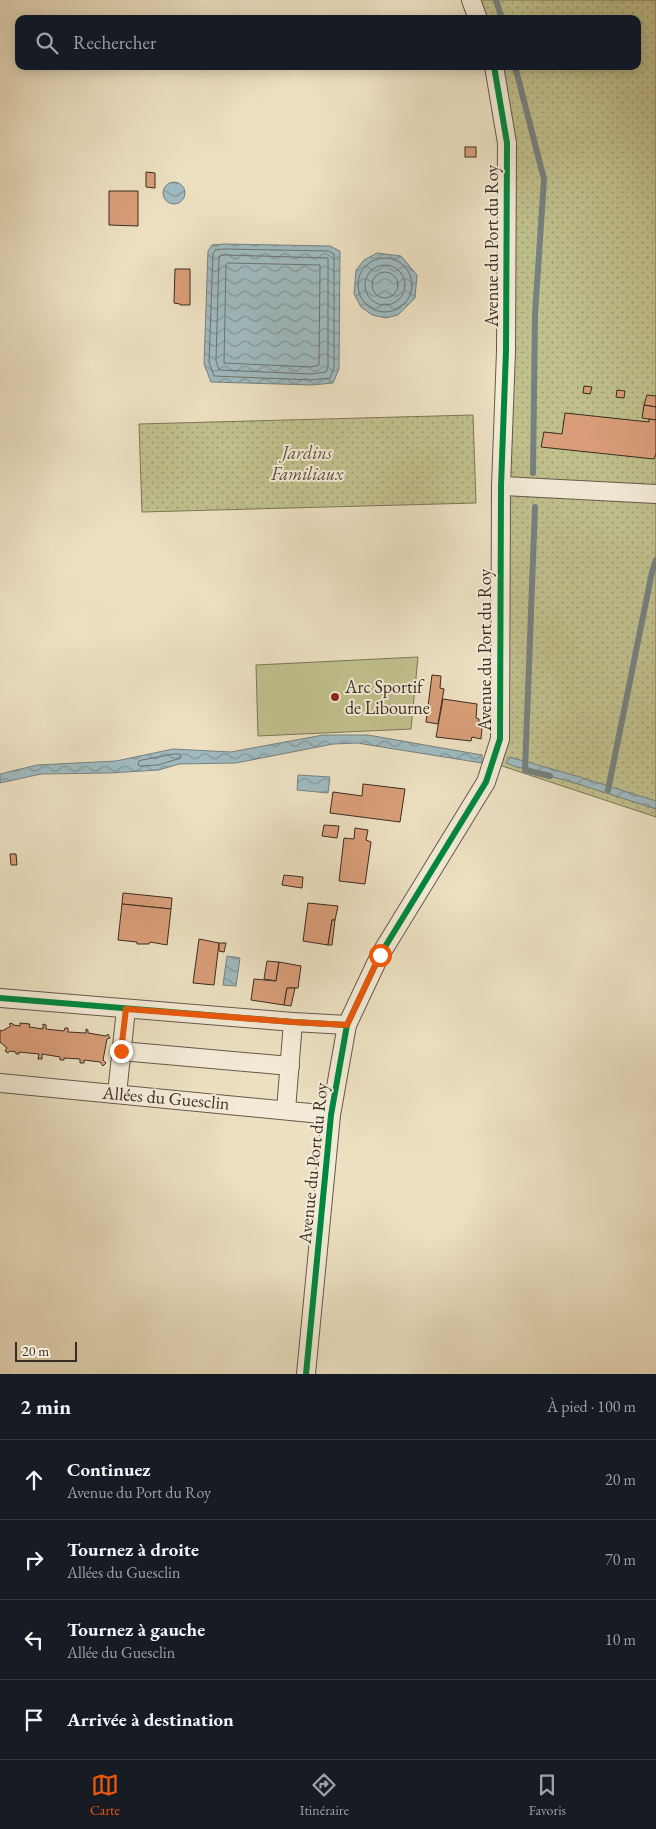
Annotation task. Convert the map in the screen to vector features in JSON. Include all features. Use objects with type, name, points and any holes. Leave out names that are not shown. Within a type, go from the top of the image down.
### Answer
[{"type":"street","points":[[471,0],[477,15]]},
{"type":"street","name":"Avenue du Port du Roy","points":[[306,1374],[331,1114],[347,1025],[380,955],[486,782],[500,739],[501,486],[506,351],[507,143],[495,70]]},
{"type":"street","points":[[501,486],[656,494]]},
{"type":"street","points":[[0,998],[347,1025]]},
{"type":"street","points":[[117,1094],[126,1009]]},
{"type":"street","points":[[286,1110],[293,1022]]},
{"type":"street","points":[[121,1051],[290,1066]]},
{"type":"street","name":"Allées du Guesclin","points":[[0,1083],[331,1114]]},
{"type":"green space","points":[[474,0],[656,0],[656,817],[493,763],[506,245],[497,70],[641,70],[641,15],[480,15]]},
{"type":"green space","name":"Jardins Familiaux","points":[[473,415],[476,503],[142,512],[139,424]]},
{"type":"green space","name":"Arc Sportif de Libourne","points":[[418,657],[411,729],[258,736],[256,665]]},
{"type":"water","points":[[174,182],[182,185],[185,193],[182,201],[174,204],[166,201],[163,193],[166,185]]},
{"type":"water","points":[[212,245],[330,246],[340,251],[339,369],[333,383],[312,385],[211,382],[204,364],[208,251]]},
{"type":"water","points":[[377,253],[401,256],[417,275],[415,298],[398,315],[386,318],[372,315],[361,307],[354,294],[356,270],[364,260]]},
{"type":"water","points":[[323,735],[368,735],[482,755],[482,763],[357,743],[333,744],[236,763],[179,764],[159,770],[110,773],[41,774],[0,783],[0,774],[37,765],[116,761],[173,749],[231,752]]},
{"type":"water","points":[[510,757],[656,801],[656,809],[506,763]]},
{"type":"water","points":[[298,775],[330,777],[328,793],[297,790]]},
{"type":"water","points":[[227,956],[240,958],[236,986],[223,985]]},
{"type":"building","points":[[465,147],[476,147],[476,157],[465,157]]},
{"type":"building","points":[[146,172],[155,173],[155,188],[146,187]]},
{"type":"building","points":[[109,191],[138,191],[138,226],[109,225]]},
{"type":"building","points":[[175,269],[190,269],[190,305],[174,303]]},
{"type":"building","points":[[584,386],[592,387],[590,394],[583,393]]},
{"type":"building","points":[[617,390],[625,391],[624,398],[616,397]]},
{"type":"building","points":[[647,395],[656,396],[656,407],[644,405]]},
{"type":"building","points":[[644,405],[656,407],[656,420],[642,418]]},
{"type":"building","points":[[565,413],[649,422],[649,419],[656,420],[656,454],[654,459],[541,447],[544,432],[562,434]]},
{"type":"building","points":[[432,675],[441,676],[440,688],[444,689],[438,724],[426,722]]},
{"type":"building","points":[[443,699],[477,704],[476,718],[479,719],[479,727],[482,728],[481,739],[472,737],[471,741],[436,737]]},
{"type":"building","points":[[363,784],[405,789],[400,822],[330,813],[333,792],[362,796]]},
{"type":"building","points":[[324,825],[339,826],[337,838],[322,836]]},
{"type":"building","points":[[355,828],[368,830],[366,840],[371,842],[365,884],[339,881],[344,838],[354,839]]},
{"type":"building","points":[[10,854],[16,854],[17,865],[11,865]]},
{"type":"building","points":[[284,875],[303,877],[302,888],[282,885]]},
{"type":"building","points":[[123,893],[172,898],[171,909],[122,904]]},
{"type":"building","points":[[308,903],[338,906],[335,920],[332,920],[328,945],[303,941]]},
{"type":"building","points":[[122,904],[171,909],[167,945],[150,942],[149,944],[137,944],[137,942],[118,940]]},
{"type":"building","points":[[332,920],[335,920],[332,945],[328,945]]},
{"type":"building","points":[[199,939],[219,943],[214,985],[193,983]]},
{"type":"building","points":[[219,943],[226,943],[224,952],[219,951]]},
{"type":"building","points":[[267,961],[279,962],[276,981],[264,979]]},
{"type":"building","points":[[279,962],[301,966],[298,988],[287,988],[284,1005],[251,1000],[254,979],[276,981]]},
{"type":"building","points":[[287,988],[295,988],[291,1006],[284,1005]]},
{"type":"building","points":[[12,1023],[13,1025],[20,1026],[20,1023],[30,1024],[29,1027],[43,1029],[43,1024],[46,1025],[46,1029],[64,1031],[65,1028],[68,1028],[68,1032],[86,1033],[86,1029],[88,1033],[106,1036],[108,1034],[110,1038],[107,1039],[103,1060],[106,1063],[103,1066],[100,1062],[84,1060],[84,1063],[80,1063],[80,1059],[64,1058],[64,1060],[60,1060],[60,1057],[42,1054],[42,1059],[38,1059],[39,1054],[19,1052],[19,1054],[16,1054],[16,1052],[10,1051],[8,1053],[5,1051],[7,1048],[0,1042],[0,1030],[2,1031],[11,1026],[9,1024]]},
{"type":"waterway","points":[[496,0],[501,15]]},
{"type":"waterway","points":[[516,70],[544,179],[535,315],[533,473]]},
{"type":"waterway","points":[[535,507],[525,770],[550,776]]},
{"type":"waterway","points":[[608,790],[656,560]]},
{"type":"cycle path","points":[[306,1374],[331,1115],[347,1025],[380,955],[486,782],[500,739],[501,486],[506,351],[507,143],[495,70]]},
{"type":"cycle path","points":[[0,998],[347,1025]]},
{"type":"place","name":"Arc Sportif de Libourne","points":[[335,697]]},
{"type":"route","points":[[121,1051],[126,1009],[347,1025],[380,955]]}]
